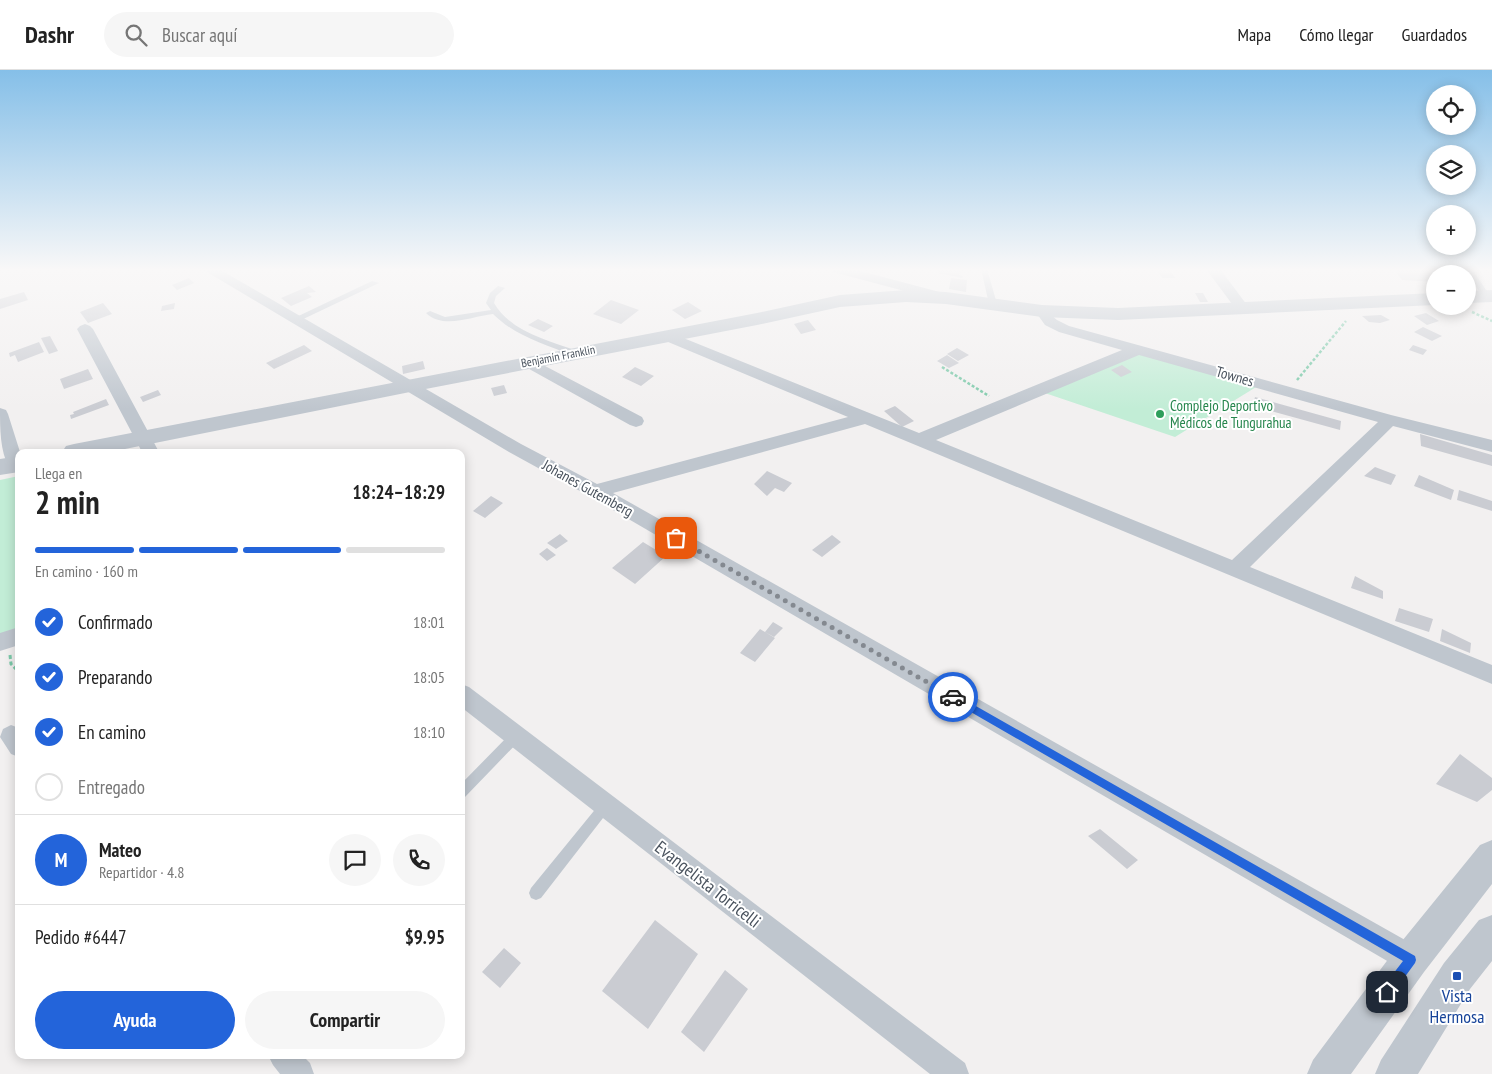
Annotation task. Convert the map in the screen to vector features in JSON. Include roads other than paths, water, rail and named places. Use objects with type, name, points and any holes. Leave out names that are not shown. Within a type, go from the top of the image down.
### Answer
[{"type":"street","name":"Johanes Gutemberg","points":[[287,316],[1411,960]]},
{"type":"street","name":"Benjamín Franklin","points":[[110,449],[147,446],[410,385],[772,316]]},
{"type":"street","name":"Townes","points":[[1046,316],[1055,326],[1287,392],[1492,446]]},
{"type":"street","points":[[85,329],[147,446]]},
{"type":"street","points":[[666,336],[1492,676]]},
{"type":"street","points":[[919,440],[1140,349]]},
{"type":"street","points":[[528,362],[636,421]]},
{"type":"street","points":[[0,414],[11,465]]},
{"type":"street","points":[[595,491],[867,418]]},
{"type":"street","points":[[1234,569],[1390,420]]},
{"type":"street","points":[[0,642],[15,637]]},
{"type":"street","name":"Evangelista Torricelli","points":[[465,697],[954,1074]]},
{"type":"street","points":[[1327,1074],[1411,960],[1492,857]]},
{"type":"street","points":[[1395,1074],[1457,976],[1492,933]]},
{"type":"street","points":[[287,1059],[300,1074]]},
{"type":"lane","points":[[294,320],[303,316]]},
{"type":"lane","points":[[435,316],[445,319],[461,316]]},
{"type":"lane","points":[[499,316],[515,329],[574,353]]},
{"type":"lane","points":[[465,788],[516,736]]},
{"type":"lane","points":[[536,893],[606,805]]},
{"type":"place","name":"Complejo Deportivo Médicos de Tungurahua","points":[[1160,414]]},
{"type":"place","name":"Vista Hermosa","points":[[1457,976]]}]
